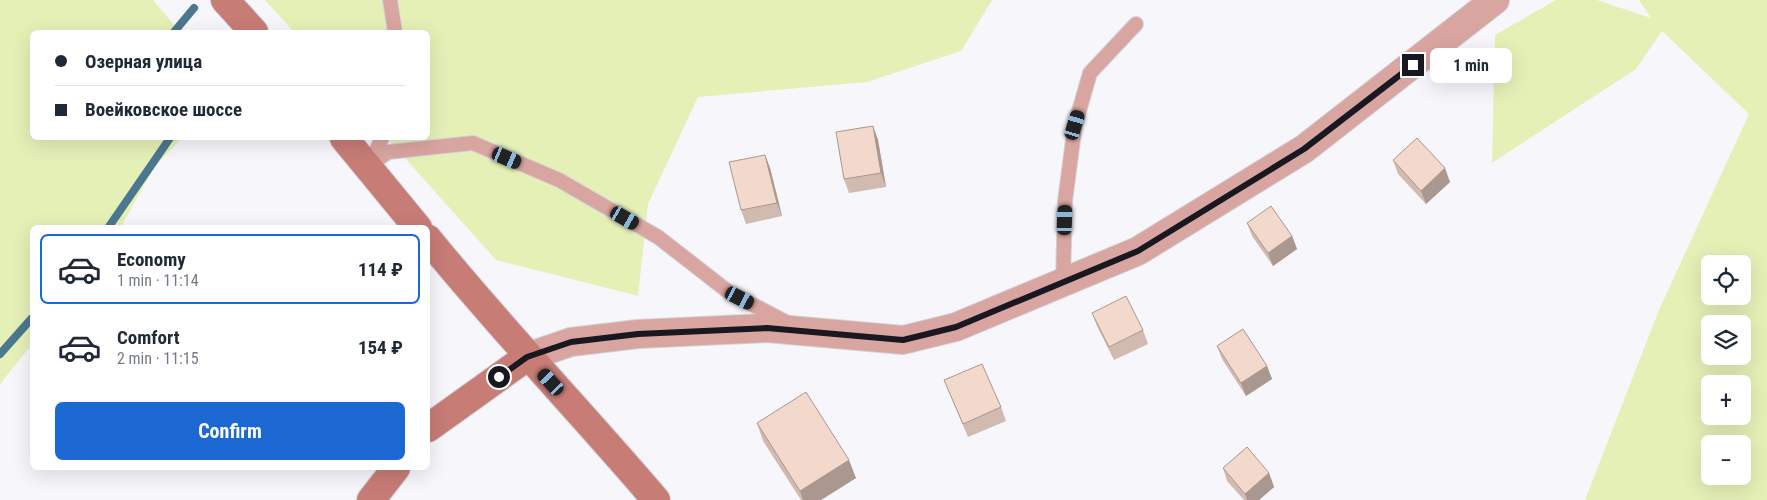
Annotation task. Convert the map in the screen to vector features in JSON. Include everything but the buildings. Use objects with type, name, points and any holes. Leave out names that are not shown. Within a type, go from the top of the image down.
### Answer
[{"type":"main road","points":[[225,0],[252,30]]},
{"type":"main road","points":[[346,140],[416,225]]},
{"type":"main road","points":[[430,241],[527,357],[599,434],[656,500]]},
{"type":"main road","points":[[430,427],[527,357]]},
{"type":"main road","points":[[370,500],[394,470]]},
{"type":"street","points":[[527,357],[571,342],[638,334],[767,328],[903,340],[956,327],[1138,251],[1304,149],[1495,0]]},
{"type":"lane","points":[[390,0],[395,30]]},
{"type":"lane","points":[[1063,283],[1065,201],[1075,125],[1090,73],[1136,24]]},
{"type":"lane","points":[[368,167],[381,140]]},
{"type":"lane","points":[[368,167],[388,152],[472,143],[559,180],[658,237],[730,293],[802,331]]},
{"type":"green space","points":[[0,0],[153,0],[178,30],[30,30],[30,140],[180,140],[154,167],[122,225],[30,225],[30,346],[0,384]]},
{"type":"green space","points":[[265,0],[992,0],[961,51],[867,82],[698,97],[648,204],[638,296],[496,260],[389,140],[430,140],[430,30],[292,30]]},
{"type":"green space","points":[[1556,0],[1597,0],[1651,18],[1639,0],[1767,0],[1767,500],[1585,500],[1659,310],[1749,114],[1662,31],[1636,69],[1492,163],[1495,35]]},
{"type":"waterway","points":[[176,30],[194,8]]},
{"type":"waterway","points":[[110,225],[169,140]]},
{"type":"waterway","points":[[0,354],[30,320]]},
{"type":"route","points":[[499,377],[527,357],[571,342],[638,334],[767,328],[903,340],[956,327],[1138,251],[1304,149],[1413,65]]}]
